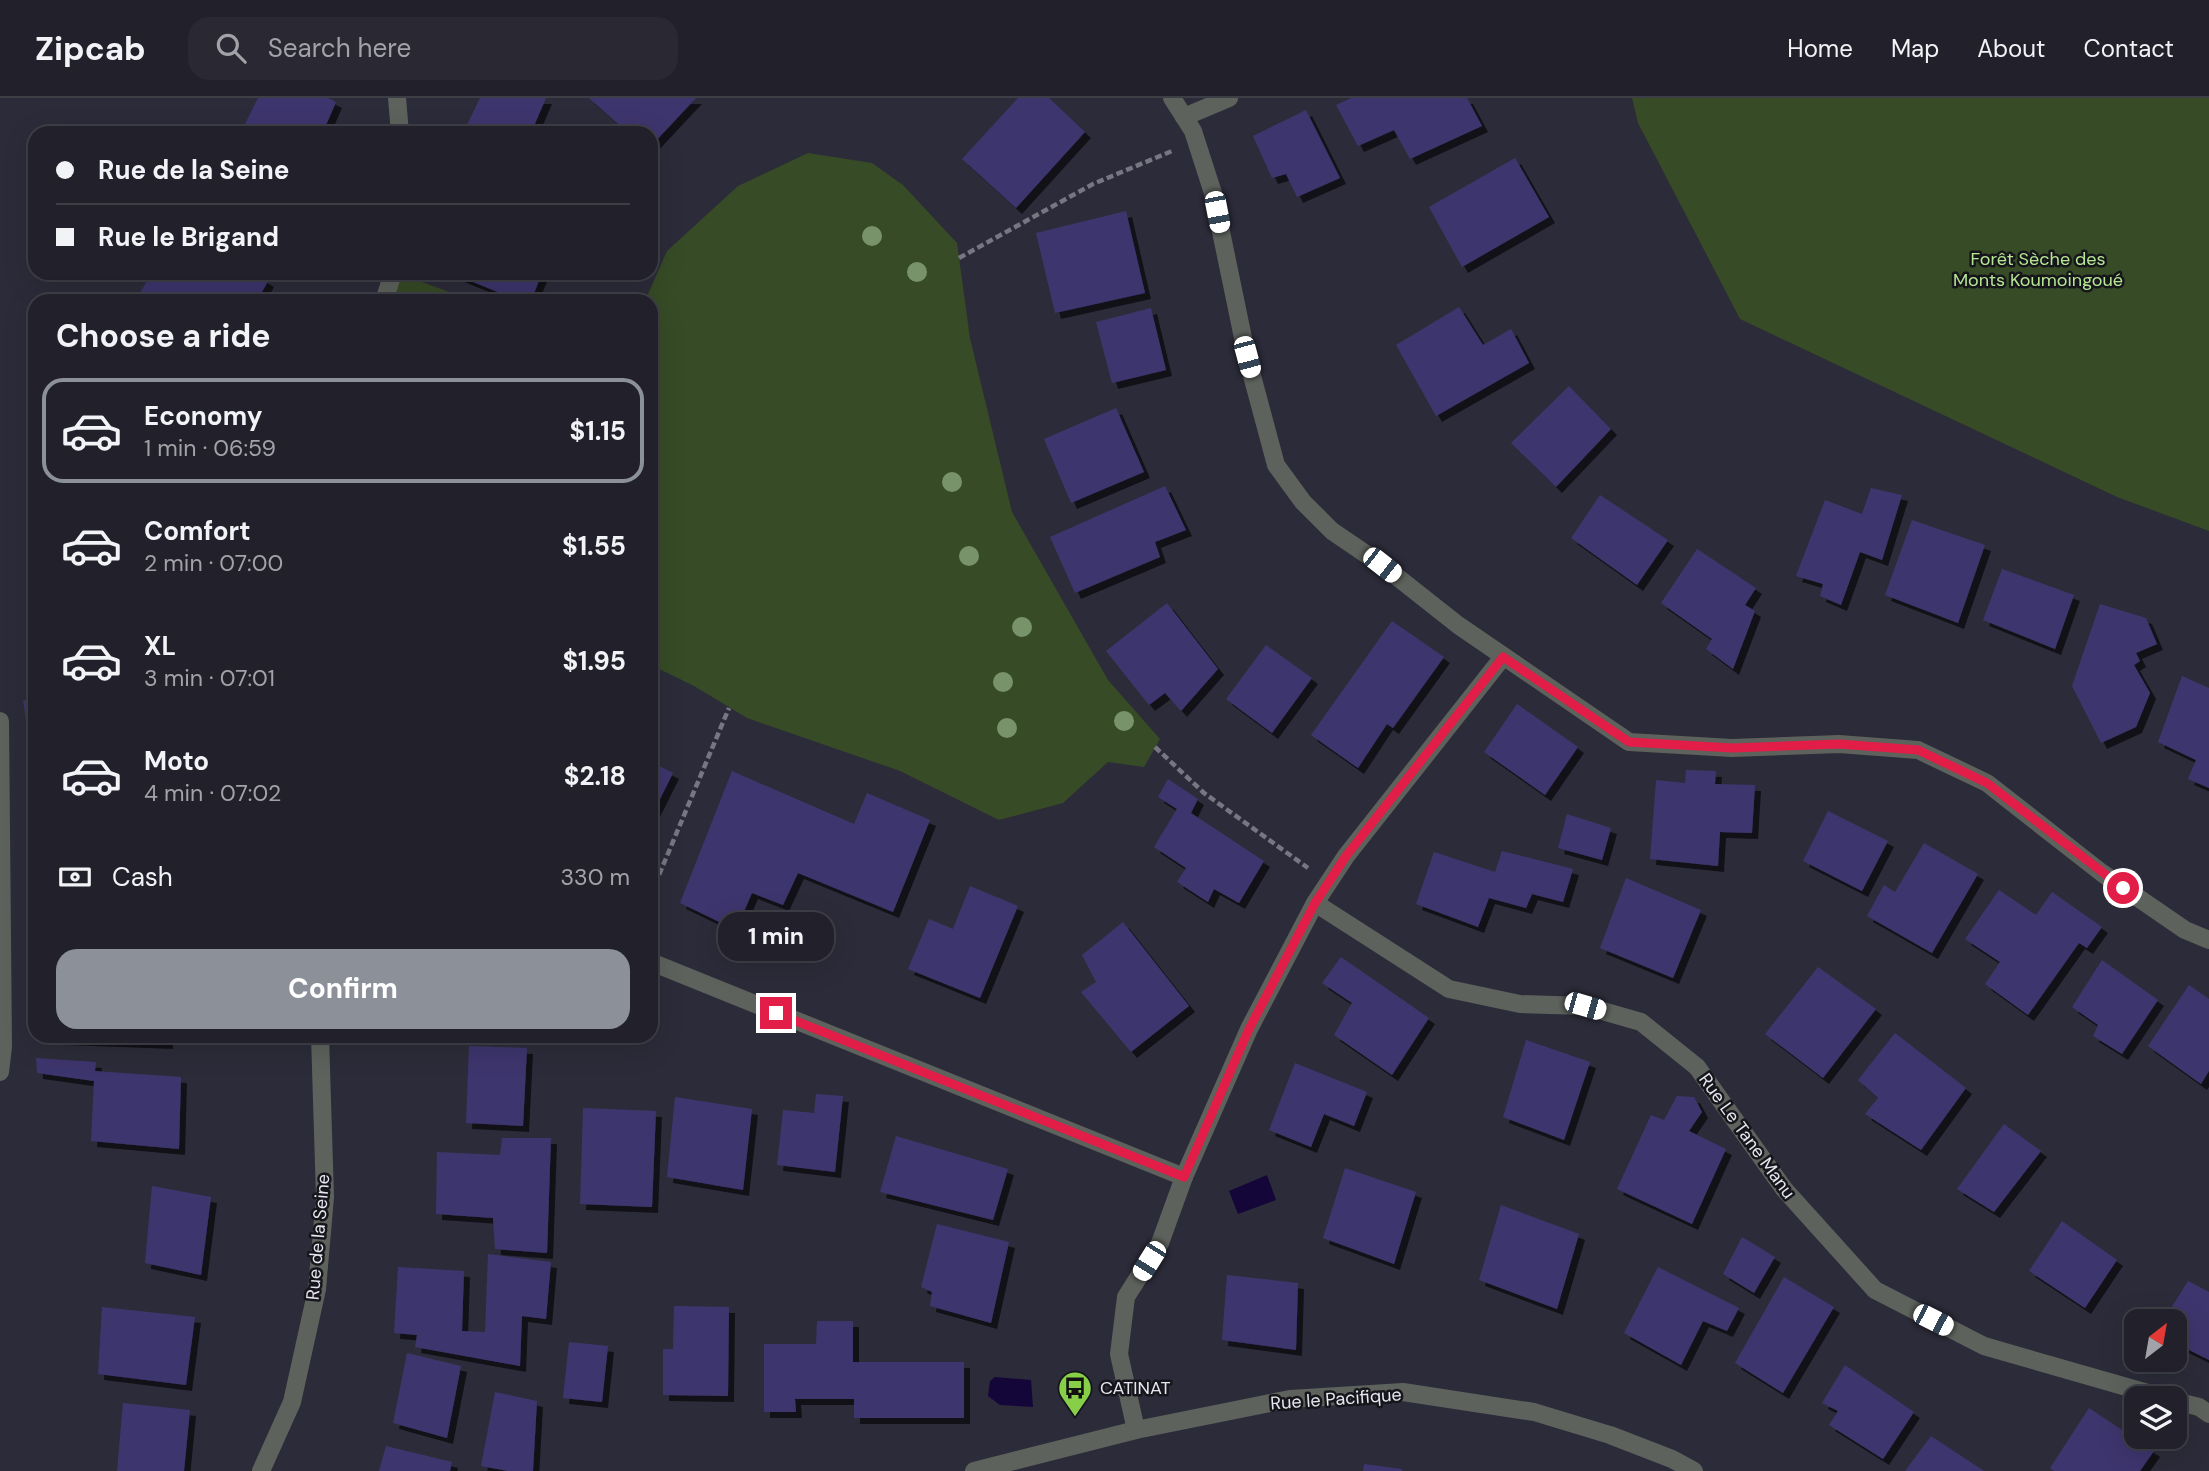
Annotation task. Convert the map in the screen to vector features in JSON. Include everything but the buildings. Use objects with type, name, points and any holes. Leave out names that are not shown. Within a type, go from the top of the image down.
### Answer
[{"type":"street","points":[[397,98],[399,126]]},
{"type":"street","points":[[1172,98],[1196,141],[1213,193],[1247,357],[1276,465],[1303,502],[1332,531],[1382,565],[1503,657],[1629,742],[1732,748],[1839,744],[1918,750],[1987,783],[2102,873],[2185,930],[2209,940]]},
{"type":"street","points":[[1184,117],[1229,98]]},
{"type":"street","points":[[1136,1430],[1119,1354],[1126,1297],[1160,1243],[1184,1177],[1249,1029],[1315,903],[1346,856],[1503,657]]},
{"type":"street","points":[[0,721],[3,1047],[0,1072]]},
{"type":"street","name":"Rue Le Tane Manu","points":[[1315,903],[1449,989],[1520,1004],[1585,1006],[1641,1022],[1697,1067],[1784,1189],[1875,1290],[1984,1346],[2124,1386]]},
{"type":"street","points":[[658,965],[1184,1177]]},
{"type":"street","name":"Rue de la Seine","points":[[261,1471],[292,1402],[317,1289],[325,1197],[320,1043]]},
{"type":"street","name":"Rue le Pacifique","points":[[974,1471],[1136,1430],[1290,1399],[1403,1392],[1534,1412],[1610,1435],[1672,1459],[1694,1471]]},
{"type":"street","points":[[2187,1404],[2199,1407],[2209,1414]]},
{"type":"path","points":[[959,258],[1093,184],[1196,141]]},
{"type":"path","points":[[658,877],[729,708]]},
{"type":"path","points":[[1155,747],[1205,793],[1329,882]]},
{"type":"green space","name":"Forêt Sèche des Monts Koumoingoué","points":[[1632,98],[2209,98],[2209,531],[2117,497],[1740,319],[1638,123]]},
{"type":"green space","points":[[808,153],[872,163],[903,185],[957,243],[970,338],[1012,512],[1108,680],[1160,739],[1144,767],[1108,762],[1063,803],[999,820],[900,771],[747,718],[694,686],[658,668],[658,294],[648,294],[654,280],[658,280],[658,271],[667,251],[738,186]]},
{"type":"green space","points":[[394,280],[416,280],[455,294],[387,294]]},
{"type":"shaded area","points":[[1267,1175],[1276,1200],[1238,1214],[1229,1191]]},
{"type":"shaded area","points":[[995,1377],[1031,1380],[1033,1407],[1000,1405],[988,1396],[990,1381]]},
{"type":"place","name":"CATINAT","points":[[1075,1418]]},
{"type":"route","points":[[776,1013],[1184,1177],[1249,1029],[1315,903],[1346,856],[1503,657],[1629,742],[1732,748],[1839,744],[1918,750],[1987,783],[2123,888]]}]
